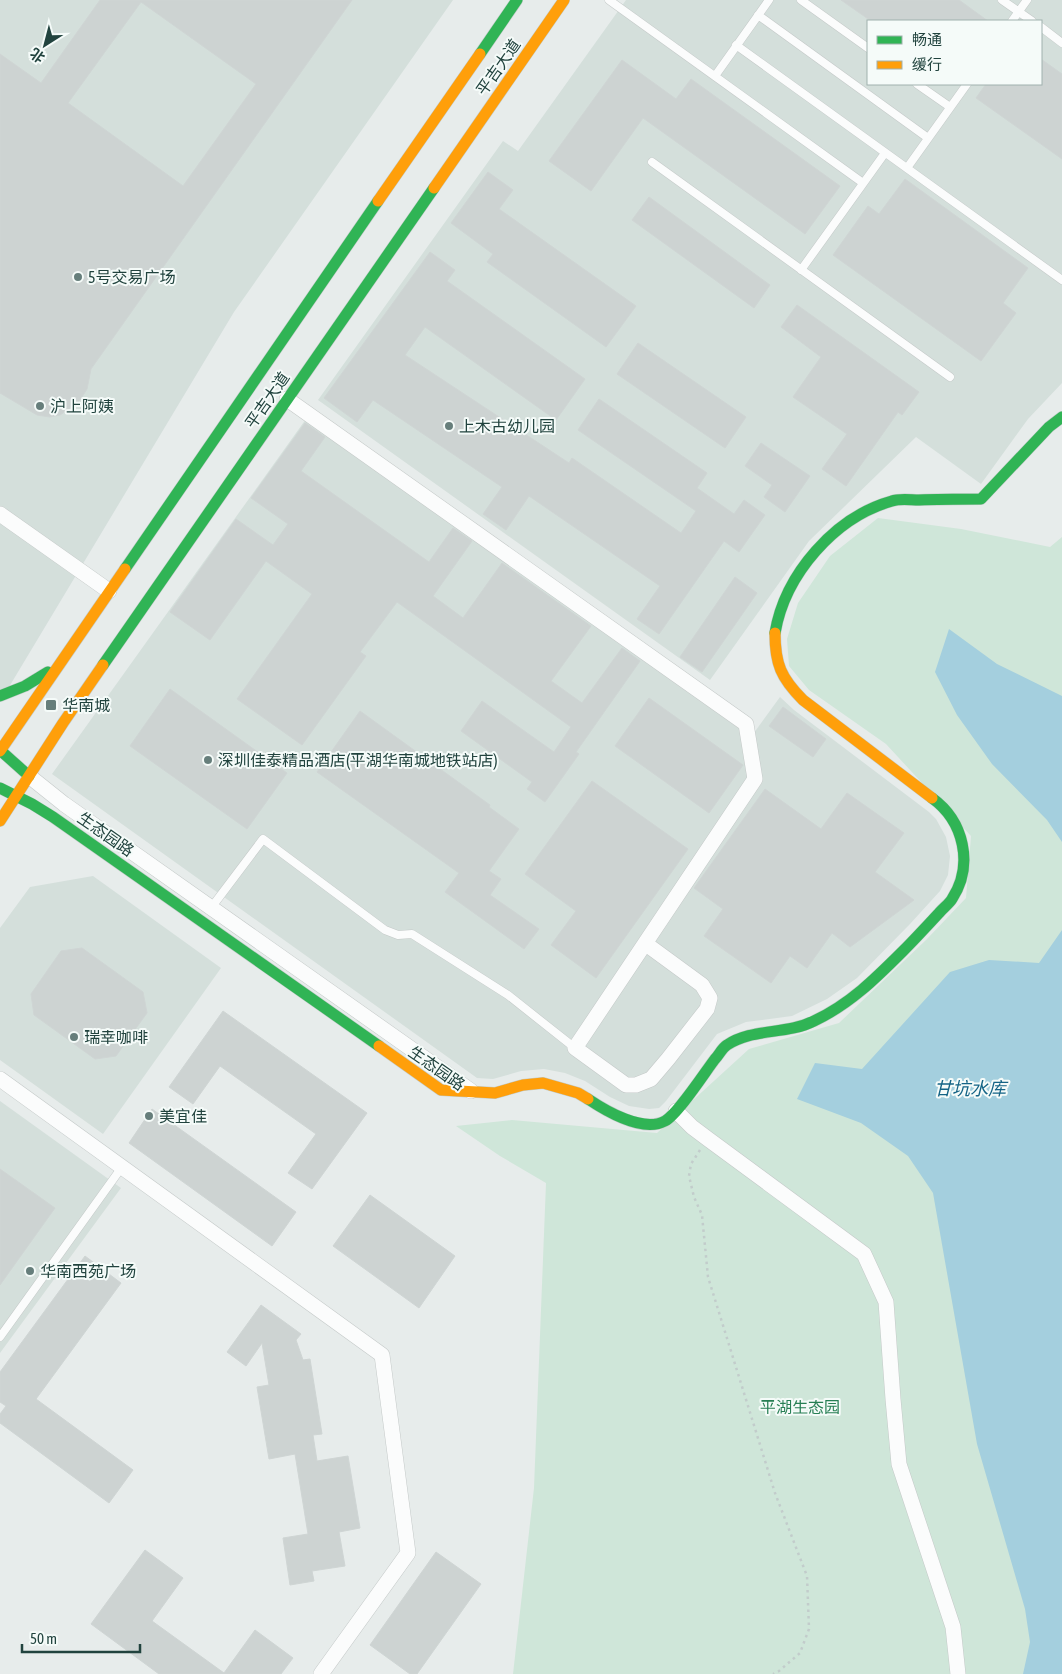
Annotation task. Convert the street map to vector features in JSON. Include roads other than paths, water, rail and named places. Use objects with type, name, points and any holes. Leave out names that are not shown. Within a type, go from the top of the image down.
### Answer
[{"type":"main road","name":"平吉大道","points":[[0,750],[517,0]]},
{"type":"main road","name":"平吉大道","points":[[0,821],[63,723],[564,0]]},
{"type":"main road","points":[[473,1092],[495,1092],[524,1084],[543,1083],[578,1093],[625,1119],[649,1124],[665,1121],[676,1111],[726,1046],[750,1036],[796,1029],[834,1011],[866,988],[952,899],[961,879],[964,862],[963,844],[954,821],[938,802],[803,700],[789,686],[780,669],[775,650],[775,631],[780,613],[794,583],[812,555],[836,532],[863,513],[894,500],[981,499],[1049,428],[1062,417]]},
{"type":"main road","points":[[0,696],[19,691],[34,682],[64,657]]},
{"type":"main road","points":[[0,750],[29,776]]},
{"type":"main road","name":"生态园路","points":[[0,788],[53,817],[441,1090],[473,1092]]},
{"type":"street","points":[[287,399],[746,724],[755,779],[575,1048],[626,1085],[636,1085],[651,1079],[707,1009],[710,998],[702,985],[646,944]]},
{"type":"street","points":[[0,514],[109,591]]},
{"type":"street","name":"生态园路","points":[[29,776],[64,804],[473,1092]]},
{"type":"street","points":[[0,1079],[382,1355],[408,1553],[321,1674]]},
{"type":"street","points":[[676,1111],[692,1127],[864,1254],[886,1302],[899,1464],[954,1627],[958,1674]]},
{"type":"lane","points":[[609,0],[863,183]]},
{"type":"lane","points":[[715,76],[769,0]]},
{"type":"lane","points":[[801,0],[867,47]]},
{"type":"lane","points":[[1002,0],[1030,20]]},
{"type":"lane","points":[[1013,20],[1027,0]]},
{"type":"lane","points":[[758,15],[928,138]]},
{"type":"lane","points":[[1042,28],[1062,43]]},
{"type":"lane","points":[[736,45],[1062,280]]},
{"type":"lane","points":[[918,85],[950,107]]},
{"type":"lane","points":[[907,168],[966,85]]},
{"type":"lane","points":[[801,270],[885,152]]},
{"type":"lane","points":[[652,162],[950,377]]},
{"type":"lane","points":[[211,908],[263,839],[385,930],[398,935],[412,934],[508,995],[575,1048]]},
{"type":"lane","points":[[0,1337],[122,1167]]},
{"type":"water","points":[[949,629],[997,664],[1062,696],[1062,842],[1047,820],[992,764],[957,715],[935,672]]},
{"type":"water","name":"甘坑水库","points":[[1062,930],[1062,1674],[1023,1674],[1030,1642],[1025,1609],[977,1444],[933,1193],[908,1156],[861,1123],[797,1099],[815,1063],[862,1069],[950,972],[989,960],[1039,963]]},
{"type":"place","name":"5号交易广场","points":[[78,277]]},
{"type":"place","name":"沪上阿姨","points":[[40,406]]},
{"type":"place","name":"上木古幼儿园","points":[[449,426]]},
{"type":"place","name":"华南城","points":[[51,705]]},
{"type":"place","name":"深圳佳泰精品酒店(平湖华南城地铁站店)","points":[[208,760]]},
{"type":"place","name":"瑞幸咖啡","points":[[74,1037]]},
{"type":"place","name":"美宜佳","points":[[149,1116]]},
{"type":"place","name":"华南西苑广场","points":[[30,1271]]},
{"type":"park label","name":"平湖生态园","points":[[800,1407]]}]
